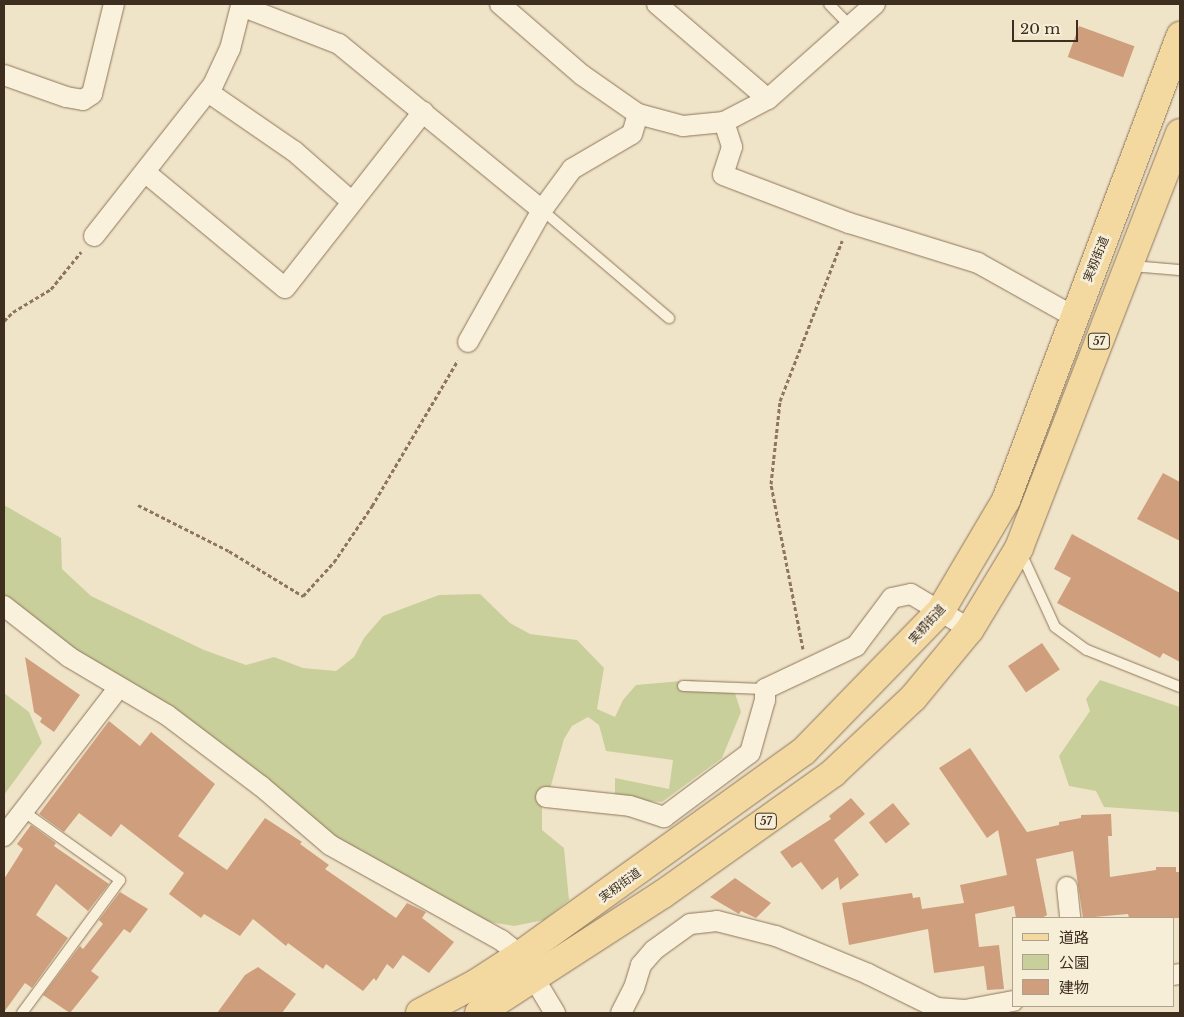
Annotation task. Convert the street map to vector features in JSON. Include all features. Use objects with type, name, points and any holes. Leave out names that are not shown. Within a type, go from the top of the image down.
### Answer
[{"type":"main road","name":"実籾街道","points":[[420,1013],[475,984],[520,955],[804,751],[942,610],[1006,500],[1073,316],[1147,131],[1180,36]]},
{"type":"main road","name":"57","points":[[479,1013],[663,894],[833,773],[913,698],[970,629],[1019,548],[1180,133]]},
{"type":"street","points":[[4,75],[66,97],[83,100],[92,94],[114,4]]},
{"type":"street","points":[[500,4],[582,75],[638,114],[683,126],[724,122],[768,99],[875,4]]},
{"type":"street","points":[[657,4],[768,99]]},
{"type":"street","points":[[94,236],[146,173],[208,92],[230,49],[239,5],[339,44],[542,210]]},
{"type":"street","points":[[208,92],[294,150],[352,202]]},
{"type":"street","points":[[146,173],[285,288],[423,112]]},
{"type":"street","points":[[468,342],[542,210],[572,169],[632,134],[638,114]]},
{"type":"street","points":[[724,122],[732,147],[723,175],[849,223],[978,263],[1073,316]]},
{"type":"street","points":[[546,797],[630,806],[664,817],[750,753],[765,700],[765,689],[806,667],[856,646],[892,598],[911,594],[942,610],[970,629]]},
{"type":"street","points":[[4,606],[69,657],[167,715],[261,786],[330,844],[495,936],[520,955],[555,1013]]},
{"type":"street","points":[[4,836],[119,688]]},
{"type":"street","points":[[1067,887],[1070,917]]},
{"type":"street","points":[[621,1013],[634,988],[641,965],[654,950],[690,924],[717,921],[776,936],[868,974],[937,1008],[954,1012],[1012,1001]]},
{"type":"lane","points":[[829,4],[850,26]]},
{"type":"lane","points":[[542,210],[670,318]]},
{"type":"lane","points":[[1128,266],[1180,270]]},
{"type":"lane","points":[[1019,548],[1055,627],[1087,650],[1180,687]]},
{"type":"lane","points":[[683,686],[765,689]]},
{"type":"lane","points":[[22,1013],[120,880],[23,811]]},
{"type":"path","points":[[806,667],[771,484],[780,401],[849,223]]},
{"type":"path","points":[[4,321],[13,312],[51,289],[94,236]]},
{"type":"path","points":[[138,505],[229,551],[303,596],[334,562],[372,506],[468,342]]},
{"type":"green space","points":[[4,505],[61,538],[62,569],[91,596],[204,650],[246,665],[274,657],[303,668],[336,671],[354,657],[364,638],[383,616],[439,595],[480,594],[510,623],[530,634],[577,640],[604,668],[597,709],[615,717],[623,700],[636,685],[693,680],[734,690],[741,712],[722,758],[662,802],[615,799],[615,778],[669,789],[673,760],[606,751],[599,725],[588,717],[572,726],[564,739],[550,789],[542,797],[542,830],[564,848],[569,900],[544,920],[514,926],[495,923],[415,900],[4,601]]},
{"type":"green space","points":[[1100,680],[1180,707],[1180,816],[1178,812],[1104,807],[1096,791],[1069,786],[1059,756],[1090,711],[1086,699]]},
{"type":"green space","points":[[4,693],[29,712],[42,743],[4,795]]},
{"type":"building","points":[[1079,26],[1134,46],[1123,77],[1068,57]]},
{"type":"building","points":[[1163,473],[1180,482],[1180,541],[1137,519]]},
{"type":"building","points":[[1072,534],[1180,593],[1180,662],[1163,653],[1160,658],[1057,603],[1071,578],[1054,569]]},
{"type":"building","points":[[1042,643],[1060,670],[1026,692],[1008,666]]},
{"type":"building","points":[[25,657],[80,695],[54,732],[40,722],[42,718],[34,712]]},
{"type":"building","points":[[109,721],[140,746],[151,732],[215,784],[178,836],[227,870],[265,818],[302,842],[300,844],[329,865],[325,869],[396,918],[407,903],[426,912],[422,918],[454,942],[429,973],[403,955],[393,969],[387,964],[376,981],[374,978],[363,991],[326,964],[323,969],[288,943],[286,946],[253,919],[240,936],[204,914],[201,918],[169,894],[184,873],[121,824],[111,837],[79,813],[64,832],[39,814]]},
{"type":"building","points":[[970,748],[1027,832],[1059,825],[1059,822],[1081,818],[1081,815],[1111,814],[1112,836],[1108,836],[1110,877],[1156,870],[1156,867],[1176,867],[1176,872],[1180,872],[1180,918],[1129,917],[1128,914],[1083,917],[1073,851],[1036,859],[1047,915],[1044,917],[1016,917],[1014,906],[975,914],[979,947],[999,945],[1004,989],[987,990],[984,966],[934,973],[928,929],[849,945],[842,903],[912,893],[913,898],[920,897],[922,909],[964,903],[960,885],[1007,875],[998,830],[987,838],[939,768]]},
{"type":"building","points":[[851,798],[865,814],[834,840],[859,875],[840,890],[838,877],[822,890],[801,862],[792,868],[780,852],[831,819],[829,816]]},
{"type":"building","points":[[893,803],[910,824],[886,843],[869,823]]},
{"type":"building","points":[[31,825],[56,843],[54,846],[109,884],[88,911],[56,884],[36,915],[68,938],[32,988],[25,983],[4,1012],[4,879],[23,849],[17,844]]},
{"type":"building","points":[[735,878],[771,903],[756,918],[741,911],[739,914],[710,897]]},
{"type":"building","points":[[120,892],[148,909],[130,933],[124,929],[91,971],[99,977],[70,1013],[43,995],[80,946],[83,949],[103,924],[99,920]]},
{"type":"building","points":[[258,967],[296,994],[282,1013],[217,1013],[245,975]]}]
